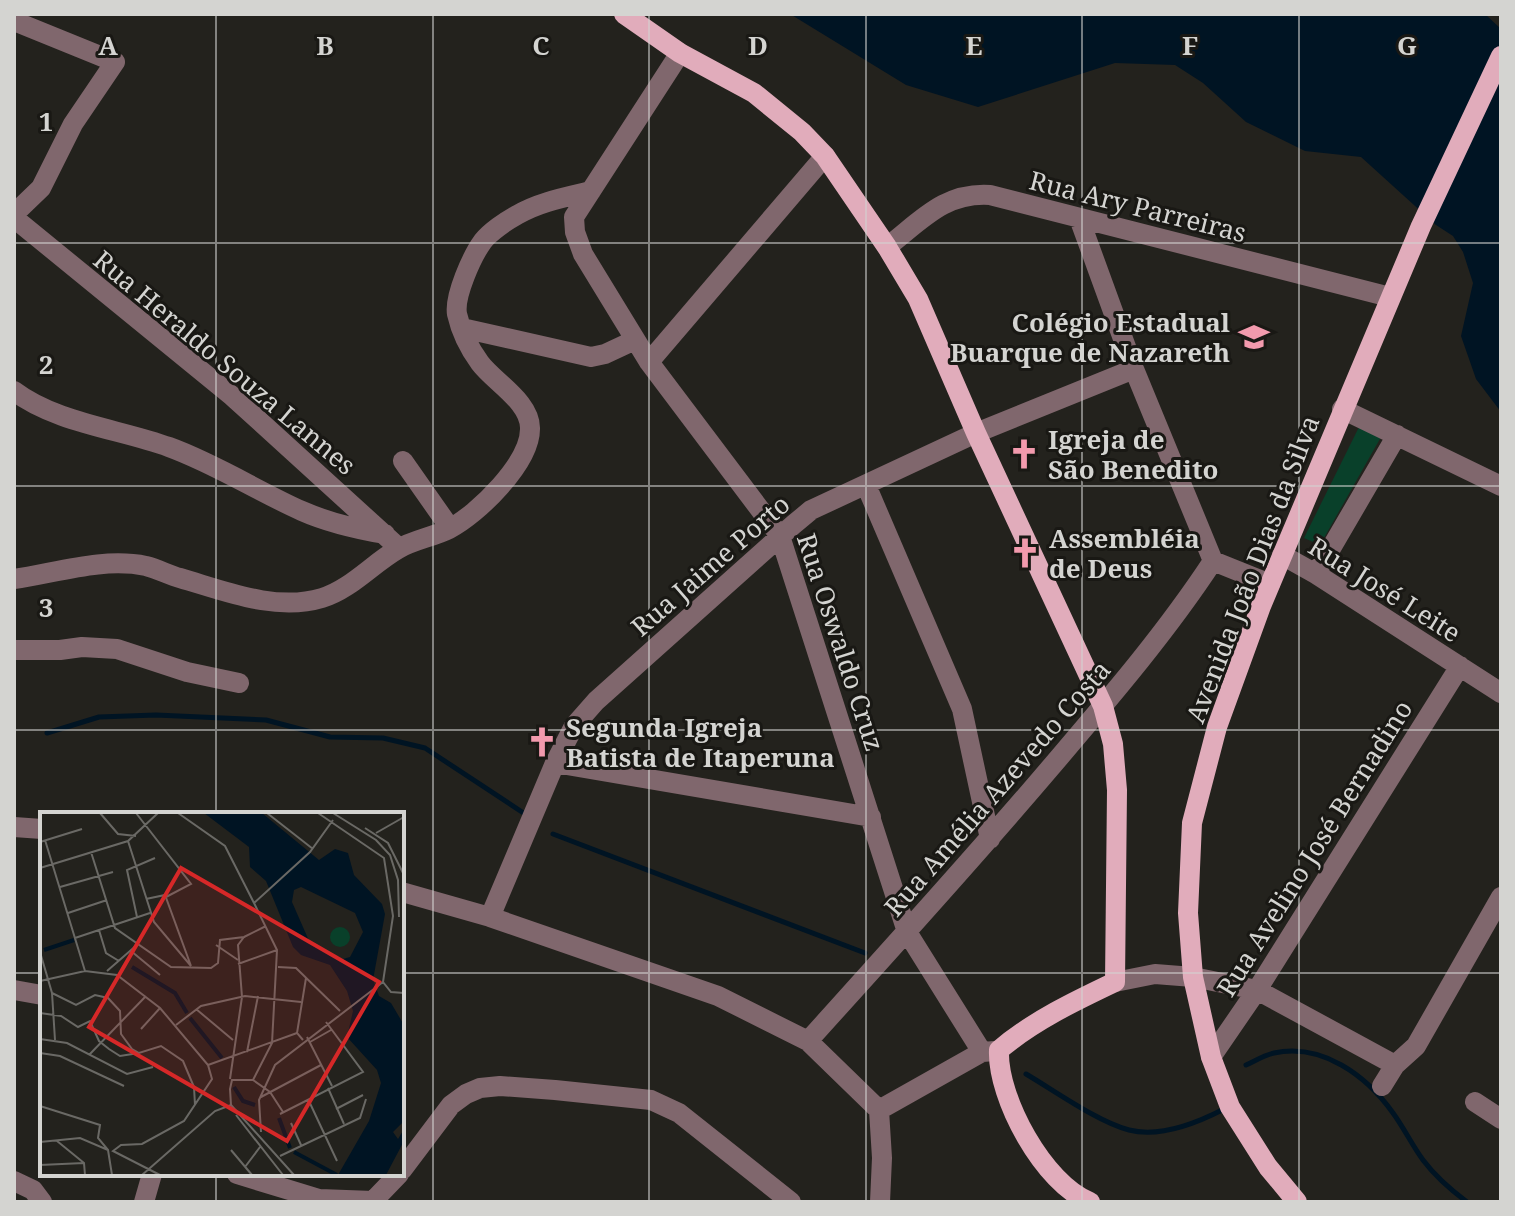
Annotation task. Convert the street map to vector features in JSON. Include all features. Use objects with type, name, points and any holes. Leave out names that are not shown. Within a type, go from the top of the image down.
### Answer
[{"type":"main road","points":[[624,14],[680,53],[754,93],[802,132],[825,156],[918,299],[976,433],[1103,706],[1113,744],[1117,790],[1115,982],[991,1051]]},
{"type":"main road","name":"Avenida João Dias da Silva","points":[[1297,1202],[1268,1167],[1230,1107],[1211,1057],[1193,977],[1188,913],[1192,823],[1217,727],[1270,584],[1421,226],[1501,56]]},
{"type":"main road","name":"Rua Oswaldo Cruz","points":[[991,1051],[1024,1130],[1039,1157],[1079,1200]]},
{"type":"street","points":[[14,21],[115,62],[60,148],[41,188],[14,216]]},
{"type":"street","name":"Rua Oswaldo Cruz","points":[[680,53],[574,217],[575,232],[593,272],[649,362],[780,536],[907,932],[991,1051]]},
{"type":"street","points":[[649,362],[825,156]]},
{"type":"street","points":[[14,391],[55,413],[143,438],[196,458],[330,522],[392,541],[450,528],[474,512],[507,477],[527,447],[531,426],[519,401],[482,366],[465,340],[456,311],[461,285],[484,239],[516,215],[550,200],[591,191]]},
{"type":"street","name":"Rua Ary Parreiras","points":[[887,247],[944,203],[958,196],[990,195],[1390,297]]},
{"type":"street","name":"Rua Heraldo Souza Lannes","points":[[14,216],[232,396],[392,541]]},
{"type":"street","points":[[1079,218],[1134,369],[1213,561],[1270,584]]},
{"type":"street","points":[[462,328],[591,357],[635,340]]},
{"type":"street","name":"Rua Jaime Porto","points":[[490,917],[555,763],[574,726],[596,701],[780,536],[811,510],[976,433],[1134,369]]},
{"type":"street","points":[[1342,409],[1501,486]]},
{"type":"street","points":[[1316,574],[1397,435]]},
{"type":"street","points":[[403,461],[450,528]]},
{"type":"street","points":[[866,485],[962,709],[990,839]]},
{"type":"street","points":[[14,579],[110,564],[146,566],[253,598],[276,603],[300,602],[342,589],[392,541]]},
{"type":"street","name":"Rua José Leite","points":[[1282,555],[1501,693]]},
{"type":"street","name":"Rua Amélia Azevedo Costa","points":[[808,1041],[990,839],[1103,706],[1185,605],[1213,561]]},
{"type":"street","points":[[14,650],[117,649],[187,672],[239,683]]},
{"type":"street","name":"Rua Avelino José Bernadino","points":[[1211,1057],[1257,990],[1460,666]]},
{"type":"street","points":[[555,763],[871,817]]},
{"type":"street","points":[[14,827],[40,829]]},
{"type":"street","points":[[404,893],[490,917],[718,996],[808,1041],[879,1110],[882,1158],[880,1202]]},
{"type":"street","points":[[1382,1086],[1395,1065],[1416,1046],[1499,904]]},
{"type":"street","points":[[1115,982],[1155,974],[1193,977],[1257,990],[1395,1065]]},
{"type":"street","points":[[14,990],[40,995]]},
{"type":"street","points":[[879,1110],[991,1051]]},
{"type":"street","points":[[404,1168],[451,1105],[480,1088],[500,1086],[615,1095],[651,1100],[679,1113],[791,1202]]},
{"type":"street","points":[[1475,1102],[1501,1119]]},
{"type":"street","points":[[144,1202],[151,1176]]},
{"type":"street","points":[[244,1176],[319,1199],[373,1202],[397,1176]]},
{"type":"street","points":[[14,1181],[33,1190],[42,1202]]},
{"type":"green space","points":[[1359,427],[1381,437],[1320,545],[1304,538]]},
{"type":"water","points":[[790,14],[1485,14],[1501,29],[1501,412],[1476,379],[1461,336],[1473,283],[1463,252],[1453,236],[1436,225],[1361,157],[1305,151],[1246,122],[1203,83],[1175,65],[1115,63],[978,107],[906,85]]},
{"type":"waterway","points":[[47,733],[99,717],[156,715],[266,720],[330,737],[383,738],[425,748],[525,814]]},
{"type":"waterway","points":[[553,834],[865,953]]},
{"type":"waterway","points":[[1246,1065],[1270,1054],[1292,1051],[1309,1053],[1341,1065],[1382,1099],[1428,1166],[1467,1202]]},
{"type":"waterway","points":[[1026,1074],[1090,1113],[1129,1130],[1166,1131],[1224,1109]]},
{"type":"place","name":"Colégio Estadual Buarque de Nazareth","points":[[1254,337]]},
{"type":"place","name":"Igreja de São Benedito","points":[[1024,454]]},
{"type":"place","name":"Assembléia de Deus","points":[[1025,553]]},
{"type":"place","name":"Segunda Igreja Batista de Itaperuna","points":[[542,742]]}]
